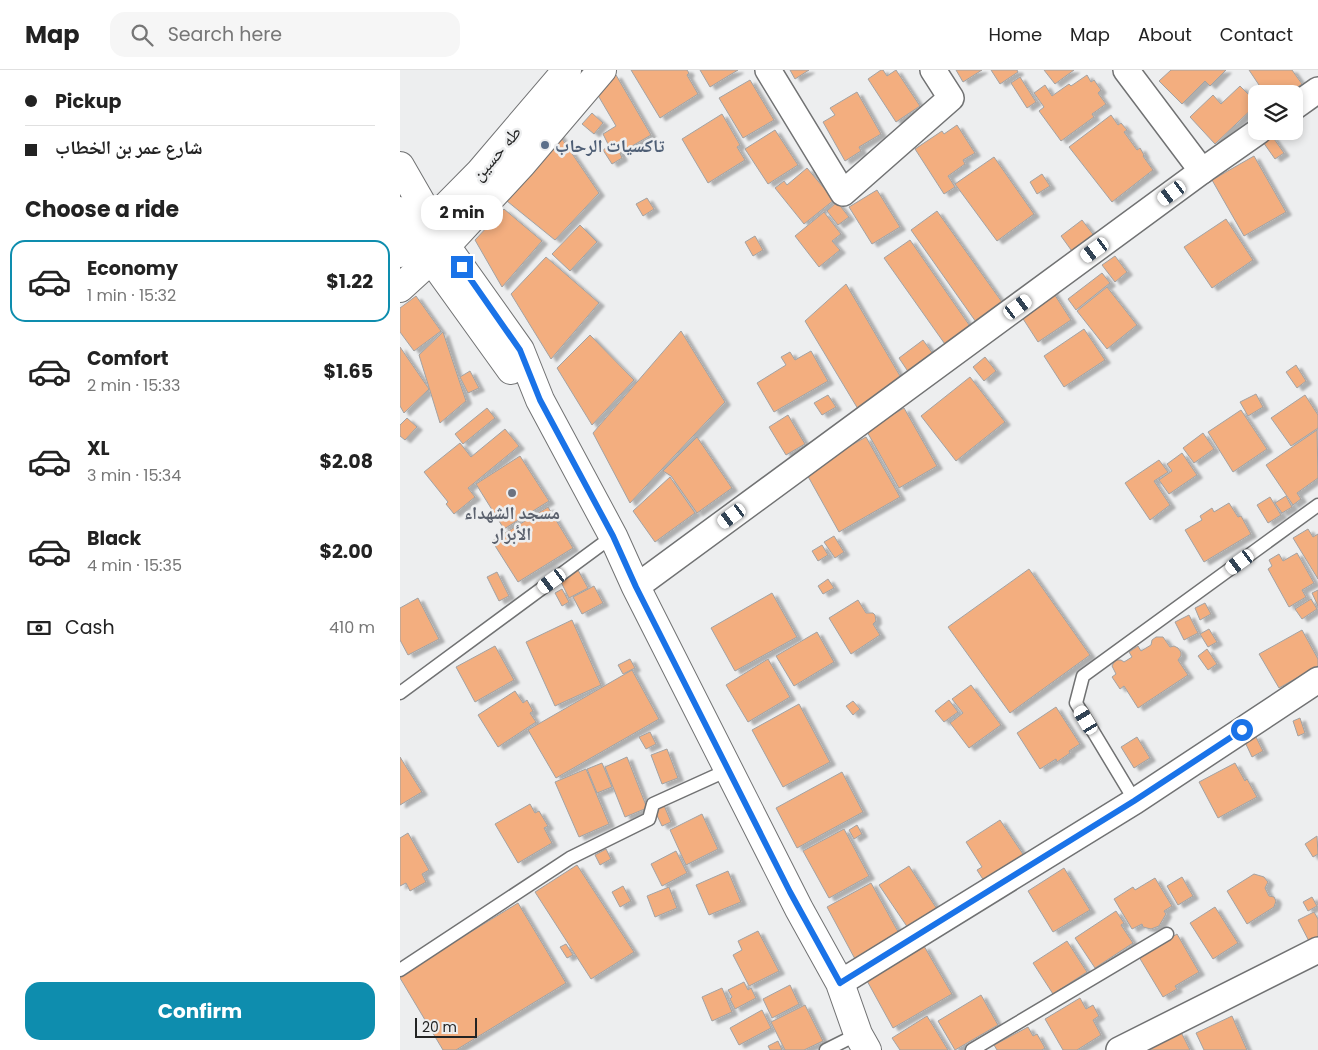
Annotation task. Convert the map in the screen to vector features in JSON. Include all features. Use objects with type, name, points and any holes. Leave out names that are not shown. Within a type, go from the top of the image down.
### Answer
[{"type":"main road","name":"طه حسين","points":[[400,288],[425,243],[480,172],[566,70]]},
{"type":"main road","points":[[425,243],[522,164],[602,70]]},
{"type":"main road","points":[[400,166],[425,243]]},
{"type":"main road","points":[[400,211],[425,243],[515,376],[540,400],[613,536],[636,587],[728,770],[799,909],[840,983],[862,1042]]},
{"type":"street","points":[[768,70],[843,193],[951,98],[933,70]]},
{"type":"street","points":[[1126,70],[1202,171]]},
{"type":"street","points":[[1303,101],[1318,90]]},
{"type":"street","points":[[636,587],[1248,139]]},
{"type":"street","points":[[840,983],[1134,801],[1318,680]]},
{"type":"street","points":[[1119,1050],[1318,950]]},
{"type":"lane","points":[[1134,801],[1076,704],[1083,676],[1318,505]]},
{"type":"lane","points":[[400,693],[613,536]]},
{"type":"lane","points":[[400,970],[570,858],[648,819],[652,804],[728,770]]},
{"type":"lane","points":[[972,1050],[1167,934]]},
{"type":"lane","points":[[826,1050],[862,1042]]},
{"type":"building","points":[[631,70],[687,70],[689,73],[687,75],[698,94],[660,118]]},
{"type":"building","points":[[700,70],[738,70],[710,87]]},
{"type":"building","points":[[790,70],[809,70],[795,79]]},
{"type":"building","points":[[881,70],[887,76],[896,70],[920,106],[896,122],[868,79]]},
{"type":"building","points":[[956,70],[982,70],[963,82]]},
{"type":"building","points":[[991,70],[1017,70],[1018,72],[1000,84]]},
{"type":"building","points":[[1044,70],[1074,70],[1055,84]]},
{"type":"building","points":[[1171,70],[1226,70],[1210,86],[1205,81],[1182,104],[1159,81]]},
{"type":"building","points":[[1249,70],[1292,70],[1302,84],[1301,85],[1259,85]]},
{"type":"building","points":[[616,75],[651,135],[620,153],[622,158],[612,164],[603,150],[609,146],[603,134],[616,126],[596,92],[603,83]]},
{"type":"building","points":[[1087,75],[1091,82],[1094,80],[1101,90],[1098,93],[1106,104],[1092,114],[1094,117],[1061,141],[1039,111],[1044,107],[1034,93],[1045,85],[1052,96],[1069,84],[1071,86]]},
{"type":"building","points":[[1020,77],[1036,102],[1027,108],[1011,83]]},
{"type":"building","points":[[750,80],[774,120],[743,138],[719,98]]},
{"type":"building","points":[[1240,86],[1248,94],[1248,113],[1215,144],[1190,117],[1213,95],[1221,104]]},
{"type":"building","points":[[857,92],[881,134],[859,147],[861,151],[845,161],[823,122],[835,115],[830,108]]},
{"type":"building","points":[[592,113],[603,123],[594,134],[582,124]]},
{"type":"building","points":[[722,114],[740,145],[737,147],[745,160],[708,183],[682,139]]},
{"type":"building","points":[[1111,115],[1118,125],[1121,123],[1127,130],[1124,132],[1137,150],[1140,148],[1153,170],[1112,202],[1069,147]]},
{"type":"building","points":[[957,125],[975,153],[963,160],[965,164],[948,176],[955,187],[944,194],[915,149],[942,131],[944,134]]},
{"type":"building","points":[[775,130],[798,165],[768,184],[745,149]]},
{"type":"building","points":[[558,133],[599,193],[555,240],[502,197]]},
{"type":"building","points":[[1275,140],[1284,153],[1275,159],[1263,142]]},
{"type":"building","points":[[1254,156],[1286,212],[1244,236],[1212,180]]},
{"type":"building","points":[[994,157],[1034,214],[997,241],[955,184]]},
{"type":"building","points":[[807,168],[834,200],[804,224],[775,188],[784,181],[787,185]]},
{"type":"building","points":[[1042,174],[1050,186],[1037,194],[1030,182]]},
{"type":"building","points":[[877,190],[900,227],[872,244],[849,207]]},
{"type":"building","points":[[647,198],[654,209],[643,216],[636,204]]},
{"type":"building","points":[[837,202],[849,217],[838,225],[827,211]]},
{"type":"building","points":[[504,209],[542,241],[502,287],[475,240]]},
{"type":"building","points":[[937,211],[1002,302],[976,322],[911,230]]},
{"type":"building","points":[[824,212],[841,234],[832,241],[840,250],[819,267],[795,236]]},
{"type":"building","points":[[1226,219],[1253,260],[1212,288],[1184,247]]},
{"type":"building","points":[[1082,220],[1096,238],[1074,254],[1061,236]]},
{"type":"building","points":[[580,225],[597,242],[570,271],[552,254]]},
{"type":"building","points":[[755,236],[763,250],[753,256],[745,242]]},
{"type":"building","points":[[910,240],[972,329],[947,347],[884,258]]},
{"type":"building","points":[[1115,256],[1127,272],[1115,282],[1102,265]]},
{"type":"building","points":[[546,257],[599,303],[551,359],[511,294]]},
{"type":"building","points":[[1102,273],[1110,283],[1076,310],[1068,299]]},
{"type":"building","points":[[846,284],[903,381],[858,409],[805,321]]},
{"type":"building","points":[[1107,287],[1137,325],[1107,349],[1077,311]]},
{"type":"building","points":[[1051,289],[1071,320],[1038,342],[1018,311]]},
{"type":"building","points":[[416,296],[441,331],[414,351],[400,332],[400,308]]},
{"type":"building","points":[[1084,329],[1105,360],[1064,387],[1044,356]]},
{"type":"building","points":[[681,331],[725,402],[630,503],[593,433]]},
{"type":"building","points":[[443,332],[466,401],[440,423],[419,355]]},
{"type":"building","points":[[590,335],[634,380],[592,425],[557,368]]},
{"type":"building","points":[[923,340],[936,358],[911,376],[899,358]]},
{"type":"building","points":[[400,347],[429,389],[404,413],[400,406]]},
{"type":"building","points":[[811,351],[828,381],[774,412],[757,383],[786,365],[781,357],[790,352],[795,360]]},
{"type":"building","points":[[985,357],[996,371],[984,381],[973,367]]},
{"type":"building","points":[[1296,365],[1306,381],[1297,388],[1286,372]]},
{"type":"building","points":[[470,371],[479,388],[468,393],[460,377]]},
{"type":"building","points":[[970,377],[1005,422],[956,461],[921,416]]},
{"type":"building","points":[[1256,394],[1263,407],[1248,416],[1240,402]]},
{"type":"building","points":[[828,395],[836,407],[822,415],[814,403]]},
{"type":"building","points":[[1305,395],[1318,415],[1318,428],[1291,446],[1271,418]]},
{"type":"building","points":[[487,408],[495,418],[463,444],[455,434]]},
{"type":"building","points":[[904,408],[937,466],[899,488],[866,430]]},
{"type":"building","points":[[1241,410],[1267,449],[1233,472],[1208,432]]},
{"type":"building","points":[[788,415],[805,444],[786,455],[769,427]]},
{"type":"building","points":[[407,418],[417,427],[405,440],[400,436],[400,425]]},
{"type":"building","points":[[505,429],[519,446],[468,488],[475,497],[454,514],[446,504],[448,502],[424,472],[460,443],[471,457]]},
{"type":"building","points":[[1317,430],[1318,478],[1297,493],[1301,499],[1293,505],[1266,465]]},
{"type":"building","points":[[1203,433],[1214,449],[1194,463],[1183,448]]},
{"type":"building","points":[[697,437],[732,488],[697,513],[671,476],[663,471]]},
{"type":"building","points":[[866,437],[900,497],[839,532],[805,471]]},
{"type":"building","points":[[1182,453],[1197,475],[1169,494],[1159,480],[1172,471],[1167,464]]},
{"type":"building","name":"مسجد الشهداء الأبرار","points":[[520,456],[549,501],[504,529],[476,484]]},
{"type":"building","points":[[1159,460],[1168,472],[1154,481],[1170,505],[1150,520],[1125,483]]},
{"type":"building","points":[[670,477],[695,513],[655,542],[633,511]]},
{"type":"building","points":[[1286,496],[1292,507],[1282,513],[1275,503]]},
{"type":"building","points":[[1270,497],[1281,515],[1268,523],[1257,505]]},
{"type":"building","points":[[1229,503],[1238,517],[1241,516],[1251,534],[1204,562],[1185,530],[1202,520],[1200,516],[1212,508],[1214,512]]},
{"type":"building","points":[[548,507],[573,548],[518,582],[492,541]]},
{"type":"building","points":[[1308,529],[1313,537],[1318,534],[1318,579],[1293,538]]},
{"type":"building","points":[[834,536],[844,552],[835,558],[824,542]]},
{"type":"building","points":[[822,545],[828,555],[818,561],[812,551]]},
{"type":"building","points":[[1297,553],[1314,583],[1302,590],[1306,597],[1289,607],[1268,569],[1272,566],[1269,560],[1279,554],[1283,561]]},
{"type":"building","points":[[1029,569],[1090,655],[1010,713],[948,627]]},
{"type":"building","points":[[578,570],[588,588],[569,598],[560,580]]},
{"type":"building","points":[[497,572],[509,596],[499,601],[487,577]]},
{"type":"building","points":[[828,579],[834,588],[823,594],[818,586]]},
{"type":"building","points":[[594,586],[603,603],[582,614],[573,597]]},
{"type":"building","points":[[562,589],[569,602],[562,606],[555,593]]},
{"type":"building","points":[[1318,590],[1318,606],[1312,593]]},
{"type":"building","points":[[772,593],[797,637],[735,671],[711,628]]},
{"type":"building","points":[[418,598],[439,639],[408,655],[400,640],[400,608]]},
{"type":"building","points":[[1311,599],[1317,609],[1302,619],[1295,609]]},
{"type":"building","points":[[858,600],[866,613],[873,613],[875,615],[876,621],[873,624],[880,635],[851,654],[829,618]]},
{"type":"building","points":[[1205,603],[1211,614],[1200,620],[1195,608]]},
{"type":"building","points":[[1189,615],[1198,633],[1184,640],[1175,622]]},
{"type":"building","points":[[572,620],[601,685],[555,706],[526,642]]},
{"type":"building","points":[[1209,629],[1217,642],[1208,647],[1200,634]]},
{"type":"building","points":[[1302,630],[1318,659],[1318,666],[1279,688],[1259,654]]},
{"type":"building","points":[[817,632],[834,662],[794,686],[776,656]]},
{"type":"building","points":[[1156,637],[1163,637],[1170,647],[1178,648],[1181,656],[1178,660],[1188,675],[1138,708],[1124,686],[1120,689],[1112,677],[1116,674],[1112,666],[1117,660],[1124,662],[1132,657],[1129,652],[1138,646],[1141,651],[1151,645],[1152,640]]},
{"type":"building","points":[[495,646],[514,680],[475,702],[456,667]]},
{"type":"building","points":[[1207,649],[1217,664],[1208,670],[1198,656]]},
{"type":"building","points":[[630,659],[635,668],[623,674],[618,665]]},
{"type":"building","points":[[768,659],[790,697],[748,722],[726,685]]},
{"type":"building","points":[[632,670],[659,719],[556,778],[528,730]]},
{"type":"building","points":[[971,685],[1001,725],[969,748],[950,723],[963,713],[952,699]]},
{"type":"building","points":[[515,691],[523,703],[527,700],[533,711],[530,713],[536,722],[498,747],[478,715]]},
{"type":"building","points":[[949,700],[958,712],[944,722],[935,711]]},
{"type":"building","points":[[853,701],[860,709],[853,715],[846,706]]},
{"type":"building","points":[[799,704],[830,762],[783,787],[752,730]]},
{"type":"building","points":[[1056,707],[1080,744],[1057,762],[1056,759],[1040,769],[1017,733]]},
{"type":"building","points":[[1300,718],[1305,733],[1298,736],[1293,721]]},
{"type":"building","points":[[650,732],[656,744],[646,749],[639,737]]},
{"type":"building","points":[[1255,735],[1263,751],[1252,757],[1244,740]]},
{"type":"building","points":[[1137,737],[1150,758],[1134,768],[1121,747]]},
{"type":"building","points":[[667,749],[678,778],[662,784],[651,755]]},
{"type":"building","points":[[400,757],[422,792],[400,805]]},
{"type":"building","points":[[627,757],[647,808],[625,817],[605,767]]},
{"type":"building","points":[[602,763],[612,787],[597,793],[587,769]]},
{"type":"building","points":[[1235,763],[1257,797],[1218,818],[1199,782]]},
{"type":"building","points":[[586,769],[609,824],[579,837],[555,782]]},
{"type":"building","points":[[842,772],[863,812],[797,848],[776,808]]},
{"type":"building","points":[[663,803],[671,822],[662,826],[653,807]]},
{"type":"building","points":[[530,804],[535,813],[539,811],[548,826],[544,828],[552,843],[518,863],[495,824]]},
{"type":"building","points":[[702,814],[718,849],[686,865],[670,830]]},
{"type":"building","points":[[1000,820],[1025,857],[986,884],[977,870],[982,867],[966,842]]},
{"type":"building","points":[[857,825],[862,834],[854,839],[849,830]]},
{"type":"building","points":[[844,829],[869,876],[829,898],[803,851]]},
{"type":"building","points":[[408,833],[429,870],[422,874],[426,882],[410,891],[406,883],[400,886],[400,838]]},
{"type":"building","points":[[1317,836],[1318,854],[1313,857],[1305,844]]},
{"type":"building","points":[[606,849],[611,859],[600,865],[595,855]]},
{"type":"building","points":[[676,851],[687,873],[662,886],[651,864]]},
{"type":"building","points":[[577,865],[634,952],[591,979],[535,892]]},
{"type":"building","points":[[909,866],[937,909],[908,928],[879,885]]},
{"type":"building","points":[[1064,868],[1090,910],[1053,932],[1028,891]]},
{"type":"building","points":[[728,871],[741,902],[709,915],[696,885]]},
{"type":"building","points":[[1254,874],[1264,877],[1268,882],[1265,888],[1269,896],[1274,897],[1276,901],[1274,907],[1247,924],[1227,891]]},
{"type":"building","points":[[1182,877],[1193,896],[1178,905],[1167,886]]},
{"type":"building","points":[[1155,878],[1172,906],[1164,911],[1166,914],[1159,926],[1151,929],[1143,927],[1142,924],[1132,929],[1114,899],[1133,887],[1135,890]]},
{"type":"building","points":[[871,883],[900,935],[855,959],[827,907]]},
{"type":"building","points":[[623,886],[631,901],[620,907],[612,892]]},
{"type":"building","points":[[669,887],[677,908],[655,917],[647,896]]},
{"type":"building","points":[[1312,897],[1317,906],[1308,911],[1303,902]]},
{"type":"building","points":[[518,903],[566,983],[456,1050],[443,1050],[400,975]]},
{"type":"building","points":[[1215,907],[1238,943],[1213,959],[1190,923]]},
{"type":"building","points":[[1116,911],[1124,923],[1121,925],[1133,943],[1095,968],[1075,938]]},
{"type":"building","points":[[1314,912],[1318,919],[1318,944],[1312,947],[1298,920]]},
{"type":"building","points":[[758,931],[779,971],[749,986],[733,955],[742,950],[738,941]]},
{"type":"building","points":[[1177,934],[1199,972],[1175,986],[1177,989],[1163,997],[1139,957]]},
{"type":"building","points":[[1067,941],[1087,972],[1053,994],[1033,963]]},
{"type":"building","points":[[566,944],[573,955],[567,958],[560,947]]},
{"type":"building","points":[[924,946],[952,994],[893,1028],[866,979]]},
{"type":"building","points":[[744,982],[748,990],[751,988],[756,998],[735,1009],[728,990]]},
{"type":"building","points":[[790,985],[799,1004],[772,1018],[763,999]]},
{"type":"building","points":[[722,988],[732,1012],[712,1021],[702,997]]},
{"type":"building","points":[[981,995],[998,1025],[955,1050],[938,1021]]},
{"type":"building","points":[[1080,998],[1086,1009],[1093,1005],[1099,1016],[1093,1020],[1101,1035],[1077,1050],[1063,1050],[1045,1019]]},
{"type":"building","points":[[805,1005],[823,1041],[804,1050],[785,1050],[771,1022]]},
{"type":"building","points":[[762,1010],[771,1028],[739,1045],[730,1028]]},
{"type":"building","points":[[927,1016],[948,1050],[900,1050],[892,1038]]},
{"type":"building","points":[[1232,1016],[1247,1050],[1204,1050],[1196,1033]]},
{"type":"building","points":[[1028,1027],[1033,1036],[1037,1034],[1045,1048],[1042,1050],[997,1050],[994,1045]]},
{"type":"building","points":[[1181,1032],[1190,1050],[1147,1050]]},
{"type":"building","points":[[778,1041],[782,1050],[770,1050],[768,1046]]},
{"type":"place","name":"تاكسيات الرحاب","points":[[545,145]]},
{"type":"place","name":"مسجد الشهداء الأبرار","points":[[512,493]]},
{"type":"route","points":[[462,267],[520,350],[540,400],[558,436],[613,536],[636,587],[728,770],[790,892],[840,983],[1134,801],[1242,730]]}]
